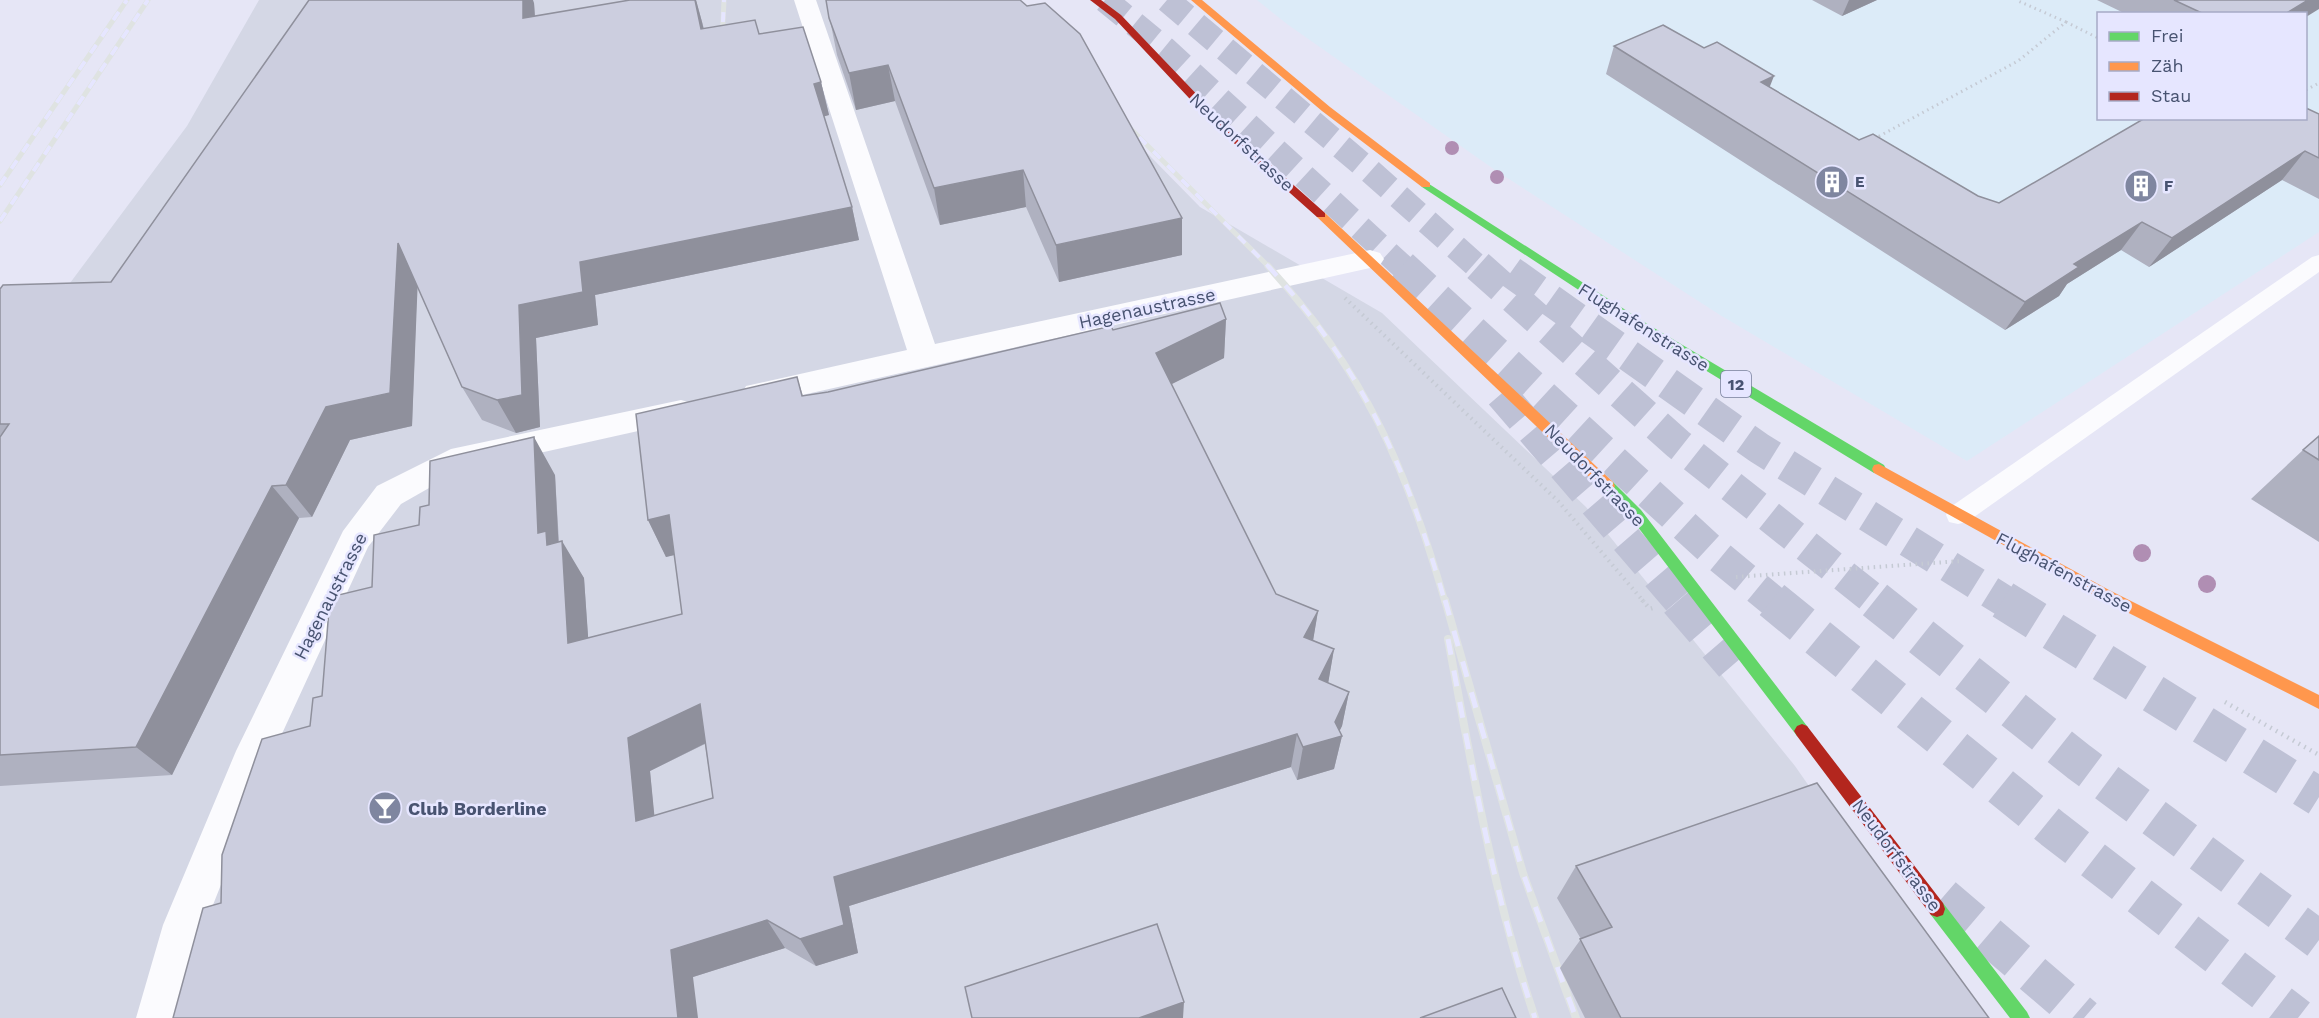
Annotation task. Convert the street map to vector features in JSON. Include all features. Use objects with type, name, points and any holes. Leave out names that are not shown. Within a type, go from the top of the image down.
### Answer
[{"type":"street","points":[[805,0],[924,357]]},
{"type":"street","name":"Neudorfstrasse","points":[[1095,0],[1118,17],[1222,127],[1370,259],[1560,438],[1636,514],[2021,1018]]},
{"type":"street","name":"Flughafenstrasse","points":[[1196,0],[1287,80],[1460,209],[1672,346],[1898,482],[2196,642],[2319,702]]},
{"type":"street","name":"Hagenaustrasse","points":[[158,1018],[184,925],[255,751],[355,540],[389,495],[451,461],[1370,259]]},
{"type":"lane","points":[[1958,515],[2319,262]]},
{"type":"path","points":[[2016,0],[2097,38]]},
{"type":"path","points":[[1869,141],[2018,61],[2066,22]]},
{"type":"shaded area","points":[[259,0],[997,0],[1200,207],[1382,313],[1586,507],[1795,766],[1971,1018],[0,1018],[0,377],[187,126]]},
{"type":"shaded area","points":[[1257,0],[2319,0],[2319,232],[1967,461],[1720,315],[1495,170],[1287,24]]},
{"type":"building","points":[[309,0],[523,0],[523,18],[630,0],[695,0],[701,29],[755,20],[759,34],[803,27],[821,82],[814,84],[852,207],[580,262],[583,292],[519,305],[522,395],[497,400],[462,387],[398,243],[390,393],[326,407],[286,485],[272,486],[136,747],[0,755],[0,437],[9,424],[0,424],[0,289],[3,285],[111,282]]},
{"type":"building","points":[[826,0],[1020,0],[1027,6],[1045,3],[1080,34],[1182,218],[1056,245],[1023,170],[934,188],[888,65],[849,73],[829,18]]},
{"type":"building","points":[[2174,0],[2308,0],[2288,12],[2200,12]]},
{"type":"building","points":[[1663,25],[1704,48],[1717,42],[1774,76],[1761,82],[1859,140],[1873,134],[1978,196],[1999,203],[2142,120],[2307,120],[2307,108],[2319,114],[2319,158],[2305,151],[2172,238],[2142,222],[2074,264],[2079,267],[2025,302],[1614,46]]},
{"type":"building","points":[[1220,303],[1226,319],[1156,353],[1276,594],[1318,611],[1304,637],[1334,649],[1319,679],[1349,692],[1335,722],[1342,736],[1303,747],[1297,734],[834,877],[844,925],[800,939],[767,920],[671,950],[678,1018],[173,1018],[203,908],[221,903],[222,855],[262,739],[310,726],[313,698],[322,696],[330,597],[372,587],[374,535],[419,525],[420,507],[429,505],[430,461],[534,437],[538,533],[546,531],[547,545],[562,541],[568,643],[682,614],[669,515],[648,520],[636,414],[797,377],[802,396],[828,392],[1111,326],[1113,330]],"holes":[[[700,704],[713,798],[636,821],[628,738]]]},
{"type":"building","points":[[2319,436],[2319,460],[2303,450]]},
{"type":"building","points":[[1817,783],[1989,1018],[1621,1018],[1580,939],[1612,927],[1576,866]]},
{"type":"building","points":[[1157,924],[1184,1002],[1139,1018],[972,1018],[965,987]]},
{"type":"building","points":[[1502,988],[1516,1018],[1420,1018]]},
{"type":"tunnel","points":[[1105,0],[1165,49],[1404,268]]},
{"type":"tunnel","points":[[1167,0],[1370,171],[1479,268]]},
{"type":"tunnel","points":[[1402,266],[1712,551],[1774,602]]},
{"type":"tunnel","points":[[1478,266],[1678,444],[1877,602]]},
{"type":"tunnel","points":[[1511,272],[1759,448],[2006,602]]},
{"type":"tunnel","points":[[1501,394],[1680,602]]},
{"type":"tunnel","points":[[1679,600],[1734,664]]},
{"type":"tunnel","points":[[1772,600],[2053,829],[2298,1018]]},
{"type":"tunnel","points":[[1875,600],[2079,762],[2319,940]]},
{"type":"tunnel","points":[[2003,600],[2319,797]]},
{"type":"tunnel","points":[[1943,897],[2084,1018]]},
{"type":"railway","points":[[0,185],[127,0]]},
{"type":"railway","points":[[0,221],[148,0]]},
{"type":"railway","points":[[722,42],[724,0]]},
{"type":"railway","points":[[1125,123],[1268,266]]},
{"type":"railway","points":[[1268,266],[1302,305],[1331,344],[1378,423],[1415,507],[1445,602]]},
{"type":"railway","points":[[1445,600],[1523,873],[1576,1018]]},
{"type":"railway","points":[[1448,639],[1495,877],[1535,1018]]},
{"type":"traffic: fast","points":[[1426,185],[1645,328],[1879,469]]},
{"type":"traffic: fast","points":[[1608,486],[1636,514],[1802,731]]},
{"type":"traffic: fast","points":[[1937,909],[2021,1018]]},
{"type":"traffic: slow","points":[[1196,0],[1326,109],[1426,185]]},
{"type":"traffic: slow","points":[[1321,215],[1608,486]]},
{"type":"traffic: slow","points":[[1879,469],[2104,594],[2319,702]]},
{"type":"traffic: jam","points":[[1095,0],[1118,17],[1222,127],[1321,215]]},
{"type":"traffic: jam","points":[[1802,731],[1937,909]]},
{"type":"place","name":"E","points":[[1832,182]]},
{"type":"place","name":"F","points":[[2141,186]]},
{"type":"place","name":"Club Borderline","points":[[385,808]]}]
